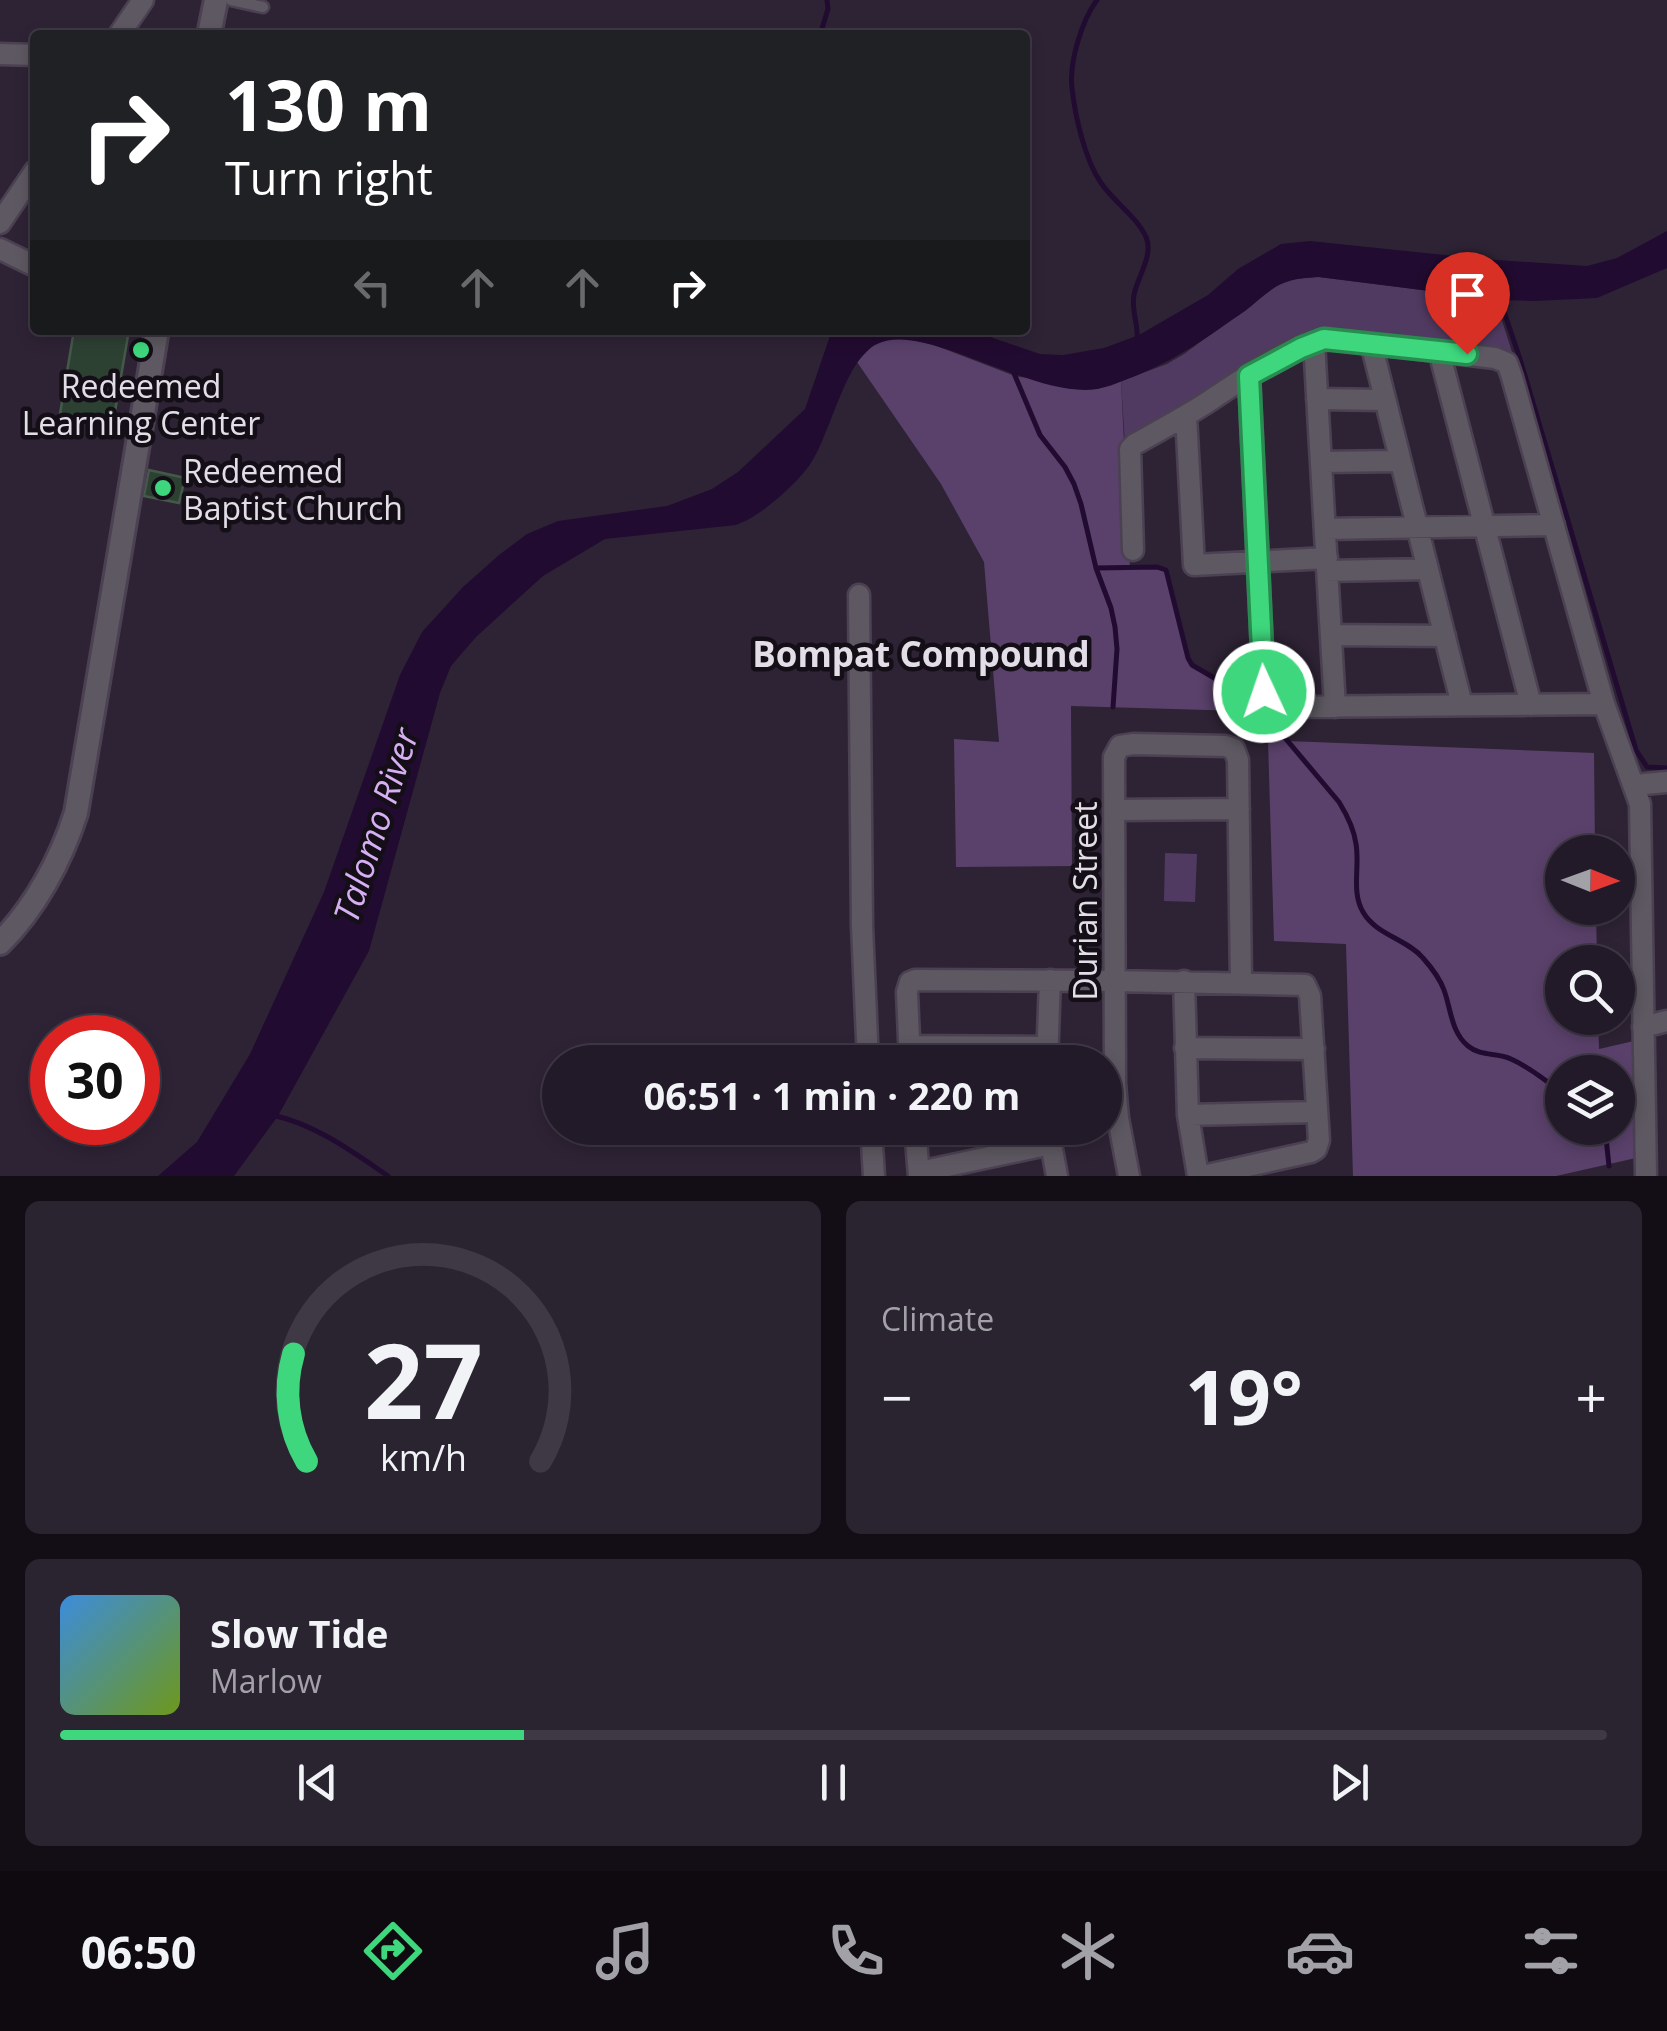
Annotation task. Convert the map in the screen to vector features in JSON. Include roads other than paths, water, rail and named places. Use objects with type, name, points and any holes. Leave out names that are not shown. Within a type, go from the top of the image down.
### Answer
[{"type":"street","points":[[123,30],[143,0]]},
{"type":"street","points":[[210,30],[216,0]]},
{"type":"street","points":[[0,54],[30,55]]},
{"type":"street","points":[[0,224],[30,179]]},
{"type":"street","points":[[0,249],[30,264]]},
{"type":"street","points":[[0,943],[54,866],[76,813],[156,335]]},
{"type":"street","points":[[1134,550],[1129,461],[1135,444],[1314,342],[1336,339],[1496,358],[1506,364],[1604,704],[1635,785],[1642,819],[1646,1176]]},
{"type":"street","points":[[1314,342],[1335,707]]},
{"type":"street","points":[[1370,343],[1462,705]]},
{"type":"street","points":[[1439,351],[1531,704]]},
{"type":"street","points":[[1249,376],[1269,705],[1604,704]]},
{"type":"street","points":[[1317,400],[1385,400]]},
{"type":"street","points":[[1186,415],[1194,564],[1258,562],[1428,569]]},
{"type":"street","points":[[1321,462],[1400,461]]},
{"type":"street","points":[[1325,530],[1554,524]]},
{"type":"street","points":[[859,595],[862,926],[867,1045]]},
{"type":"street","points":[[1331,635],[1444,636]]},
{"type":"street","name":"Durian Street","points":[[1128,1176],[1116,1101],[1116,750],[1133,744],[1234,749],[1238,760],[1238,809]]},
{"type":"street","points":[[1635,785],[1667,782]]},
{"type":"street","points":[[1114,810],[1238,809],[1241,982]]},
{"type":"street","points":[[910,1045],[908,992],[910,982],[919,980],[1114,980],[1300,983],[1308,988],[1310,996],[1319,1140],[1316,1149],[1200,1176],[1188,1115],[1184,982]]},
{"type":"street","points":[[1047,1045],[1050,980]]},
{"type":"street","points":[[1643,1027],[1667,1022]]},
{"type":"street","points":[[1185,1048],[1314,1050]]},
{"type":"street","points":[[1188,1115],[1317,1112]]},
{"type":"street","points":[[873,1145],[874,1176]]},
{"type":"street","points":[[916,1145],[919,1174],[1019,1145]]},
{"type":"street","points":[[1052,1145],[1057,1176]]},
{"type":"lane","points":[[231,0],[263,6]]},
{"type":"water","name":"Talomo River","points":[[1667,231],[1667,268],[1597,298],[1500,300],[1319,277],[1290,281],[1178,355],[1097,389],[1042,383],[922,342],[897,339],[877,344],[866,352],[847,380],[811,463],[767,507],[736,525],[605,539],[543,576],[476,637],[451,666],[440,693],[369,951],[278,1116],[234,1176],[158,1176],[197,1142],[250,1054],[324,892],[400,675],[422,632],[463,587],[527,534],[558,521],[667,506],[712,489],[738,472],[805,409],[830,335],[990,335],[1040,354],[1063,355],[1104,348],[1139,335],[1208,295],[1238,269],[1281,244],[1310,241],[1587,266],[1617,258]]},
{"type":"waterway","points":[[822,30],[827,0]]},
{"type":"waterway","points":[[1097,0],[1078,42],[1072,88],[1082,137],[1095,173],[1137,223],[1148,244],[1147,259],[1134,295],[1137,341]]},
{"type":"waterway","points":[[1498,294],[1636,750],[1647,767],[1667,768]]},
{"type":"waterway","points":[[1013,371],[1040,435],[1065,467],[1081,504],[1115,627],[1113,707]]},
{"type":"waterway","points":[[1096,568],[1166,570],[1192,665],[1254,701],[1342,807],[1355,838],[1357,896],[1363,912],[1383,932],[1429,965],[1442,986],[1458,1034],[1468,1046],[1518,1062],[1545,1080]]},
{"type":"waterway","points":[[272,1115],[318,1132],[388,1176]]},
{"type":"waterway","points":[[1607,1145],[1609,1166]]},
{"type":"place","name":"Redeemed Learning Center","points":[[141,350]]},
{"type":"place","name":"Redeemed Baptist Church","points":[[163,488]]},
{"type":"district","name":"Bompat Compound","points":[[921,653]]}]
